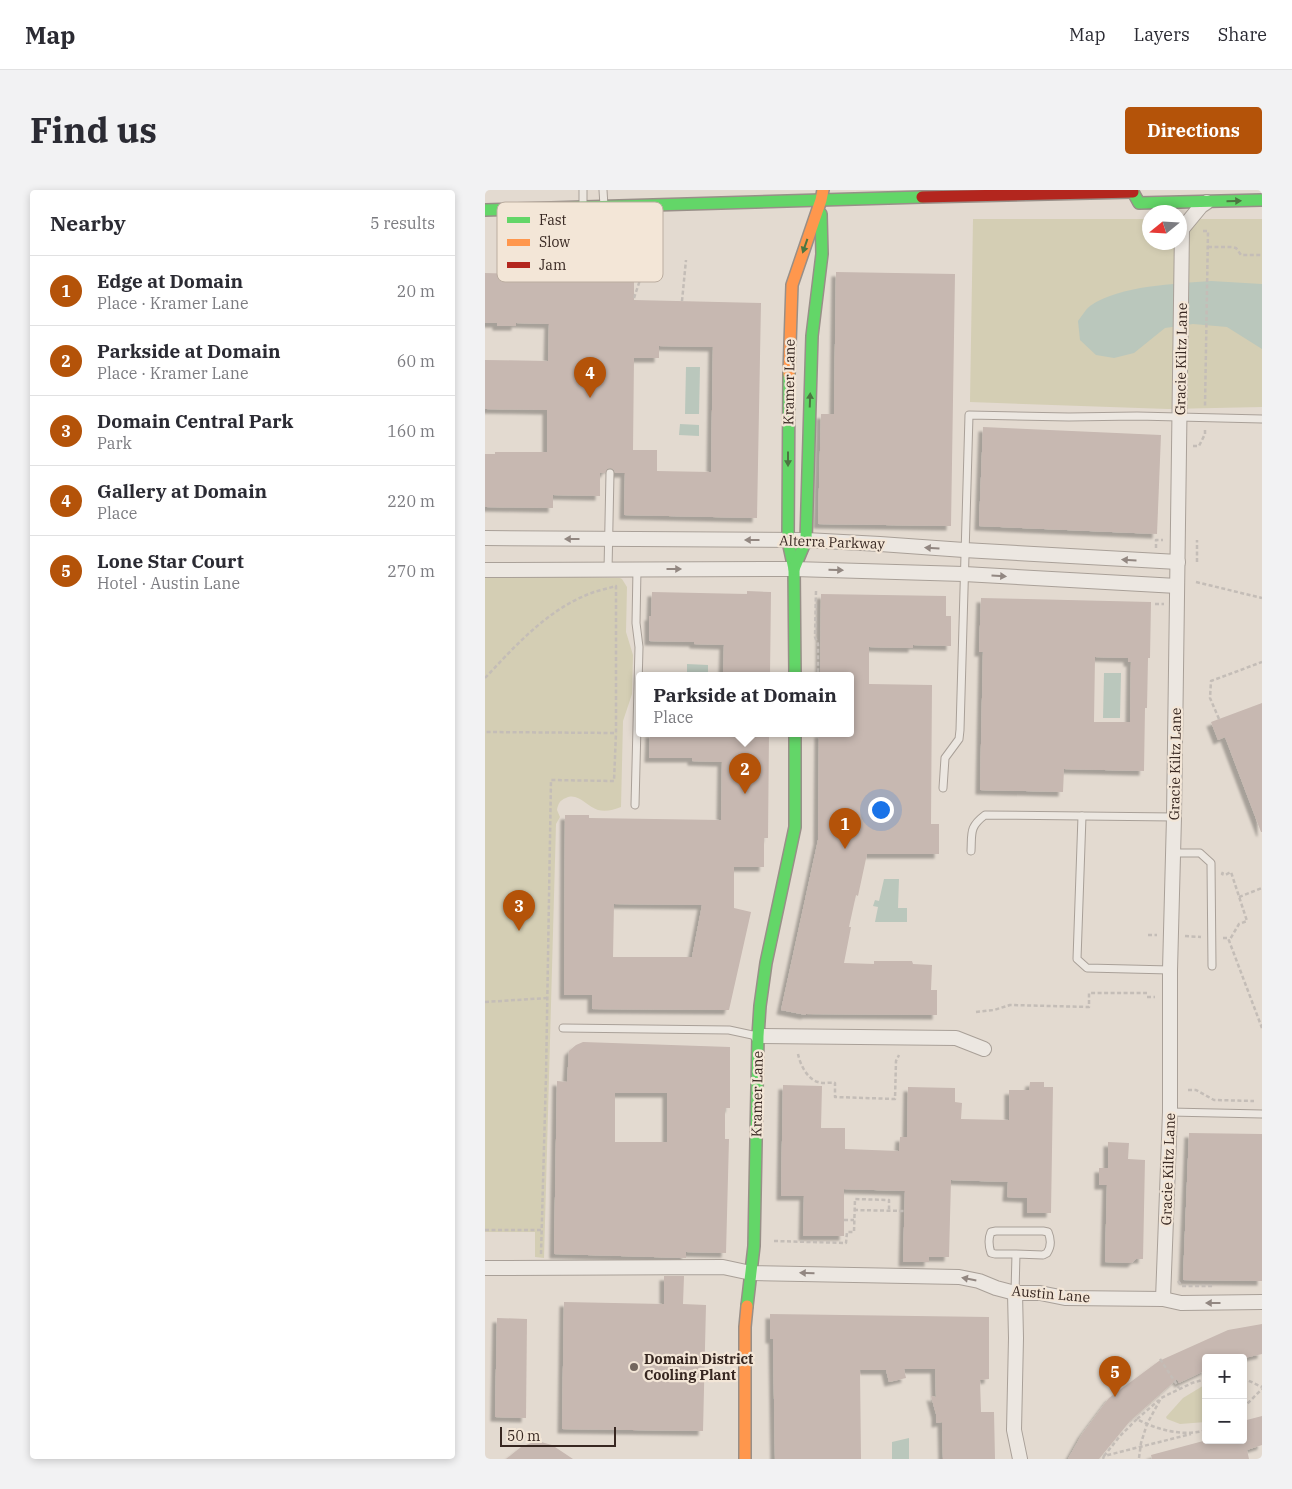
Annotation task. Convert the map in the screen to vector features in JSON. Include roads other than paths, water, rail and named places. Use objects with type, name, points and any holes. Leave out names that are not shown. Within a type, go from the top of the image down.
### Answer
[{"type":"street","points":[[896,190],[907,198]]},
{"type":"street","points":[[663,203],[822,195],[907,198],[939,194],[1134,191],[1139,204],[1147,205]]},
{"type":"street","name":"Kramer Lane","points":[[795,672],[794,569],[788,540],[789,351],[792,285],[822,195]]},
{"type":"street","name":"Kramer Lane","points":[[794,569],[806,540],[812,336],[822,254],[822,195]]},
{"type":"street","points":[[1187,205],[1207,202],[1262,200]]},
{"type":"street","name":"Gracie Kiltz Lane","points":[[1187,221],[1207,202]]},
{"type":"street","name":"Gracie Kiltz Lane","points":[[1163,1299],[1170,1112],[1170,970],[1174,817],[1182,250]]},
{"type":"street","name":"Alterra Parkway","points":[[485,538],[806,540],[1178,562]]},
{"type":"street","name":"Alterra Parkway","points":[[485,570],[794,569],[964,574],[1177,586]]},
{"type":"street","name":"Kramer Lane","points":[[745,1459],[745,1327],[751,1273],[755,1191],[760,1006],[766,963],[795,827],[795,737]]},
{"type":"street","points":[[758,1036],[956,1038],[984,1049]]},
{"type":"street","name":"Austin Lane","points":[[485,1268],[723,1267],[751,1273],[959,1277],[979,1281],[1015,1293],[1040,1293],[1065,1298],[1163,1299],[1181,1303],[1262,1302]]},
{"type":"street","points":[[1015,1293],[1014,1430],[1020,1459]]},
{"type":"lane","points":[[943,788],[945,758],[959,739],[960,730],[969,415],[1262,419]]},
{"type":"lane","points":[[608,570],[611,473]]},
{"type":"lane","points":[[637,569],[636,623],[639,647],[638,672]]},
{"type":"lane","points":[[635,805],[637,737]]},
{"type":"lane","points":[[971,851],[973,827],[985,815],[1174,817]]},
{"type":"lane","points":[[1082,816],[1077,959],[1087,968],[1170,970]]},
{"type":"lane","points":[[1173,853],[1200,853],[1211,863],[1212,966]]},
{"type":"lane","points":[[563,1028],[729,1030],[758,1036]]},
{"type":"lane","points":[[1170,1112],[1262,1114]]},
{"type":"lane","points":[[1043,1230],[1048,1232],[1050,1236],[1050,1250],[1047,1253],[1016,1254],[991,1253],[989,1248],[991,1232],[1043,1230]]},
{"type":"lane","points":[[1015,1293],[1016,1254]]},
{"type":"place","name":"Gallery at Domain","points":[[590,398]]},
{"type":"place","name":"Parkside at Domain","points":[[745,794]]},
{"type":"place","name":"Edge at Domain","points":[[845,849]]},
{"type":"place","name":"Domain Central Park","points":[[519,931]]},
{"type":"place","name":"Domain District Cooling Plant","points":[[634,1367]]},
{"type":"place","name":"Lone Star Court","points":[[1115,1397]]}]
